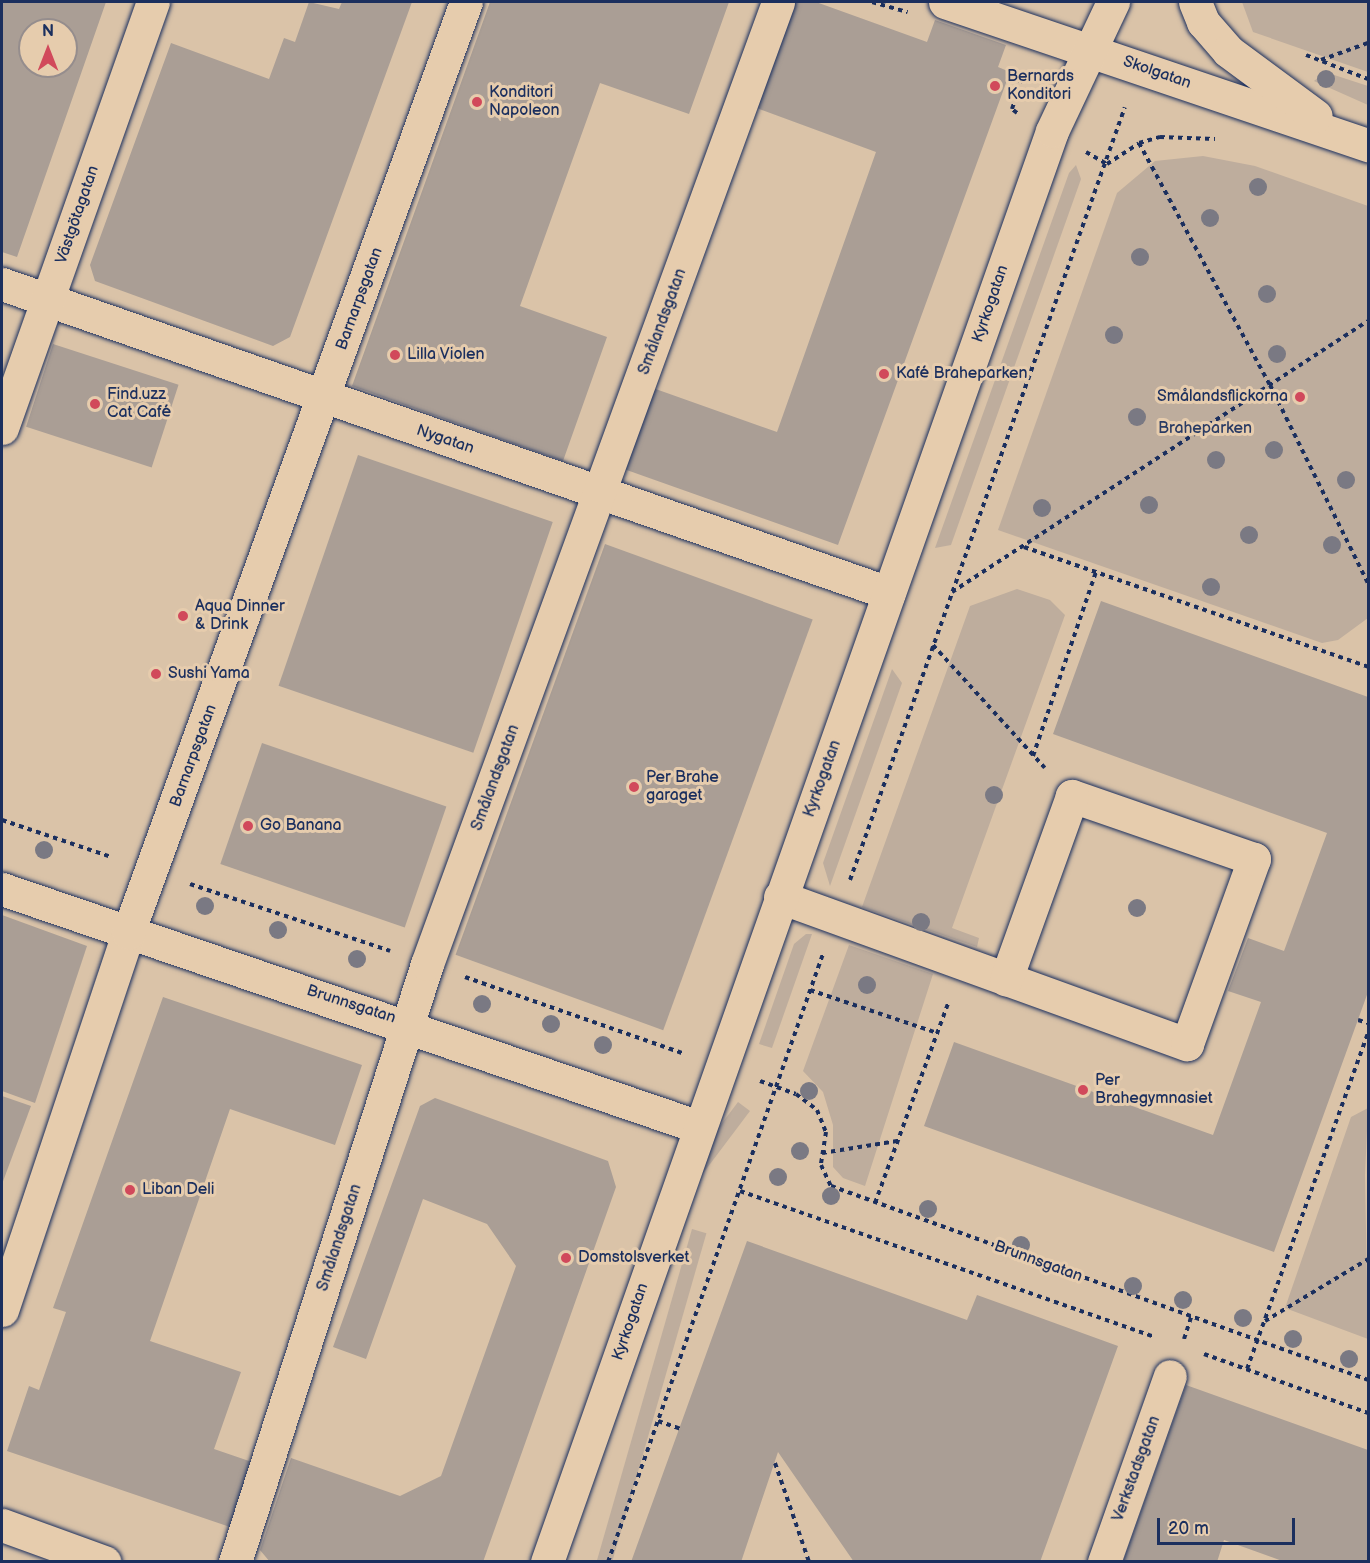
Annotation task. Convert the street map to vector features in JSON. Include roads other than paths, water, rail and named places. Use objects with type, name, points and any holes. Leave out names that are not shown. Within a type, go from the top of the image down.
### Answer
[{"type":"street","name":"Västgötagatan","points":[[2,428],[153,2]]},
{"type":"street","name":"Barnarpsgatan","points":[[2,1310],[128,933],[466,2]]},
{"type":"street","name":"Smålandsgatan","points":[[235,1562],[427,964],[602,494],[778,2]]},
{"type":"street","name":"Skolgatan","points":[[945,2],[1357,141]]},
{"type":"street","name":"Kyrkogatan","points":[[547,1562],[1052,131],[1113,2]]},
{"type":"street","points":[[1195,2],[1203,22],[1228,51],[1357,141]]},
{"type":"street","name":"Nygatan","points":[[2,284],[889,593]]},
{"type":"street","points":[[780,897],[963,964],[1187,1044],[1254,859],[1072,796],[1006,979]]},
{"type":"street","name":"Brunnsgatan","points":[[2,889],[128,933],[409,1024],[699,1127]]},
{"type":"street","name":"Verkstadsgatan","points":[[1104,1562],[1170,1376]]},
{"type":"street","points":[[2,1526],[104,1562]]},
{"type":"place","name":"Bernards Konditori","points":[[995,86]]},
{"type":"place","name":"Konditori Napoleon","points":[[477,102]]},
{"type":"place","name":"Lilla Violen","points":[[395,355]]},
{"type":"place","name":"Kafé Braheparken","points":[[884,374]]},
{"type":"place","name":"Smålandsflickorna","points":[[1300,397]]},
{"type":"place","name":"Find.uzz Cat Café","points":[[95,404]]},
{"type":"place","name":"Aqua Dinner & Drink","points":[[183,616]]},
{"type":"place","name":"Sushi Yama","points":[[156,674]]},
{"type":"place","name":"Per Brahe garaget","points":[[634,787]]},
{"type":"place","name":"Go Banana","points":[[248,826]]},
{"type":"place","name":"Per Brahegymnasiet","points":[[1083,1090]]},
{"type":"place","name":"Liban Deli","points":[[130,1190]]},
{"type":"place","name":"Domstolsverket","points":[[566,1258]]},
{"type":"park label","name":"Braheparken","points":[[1205,429]]}]
